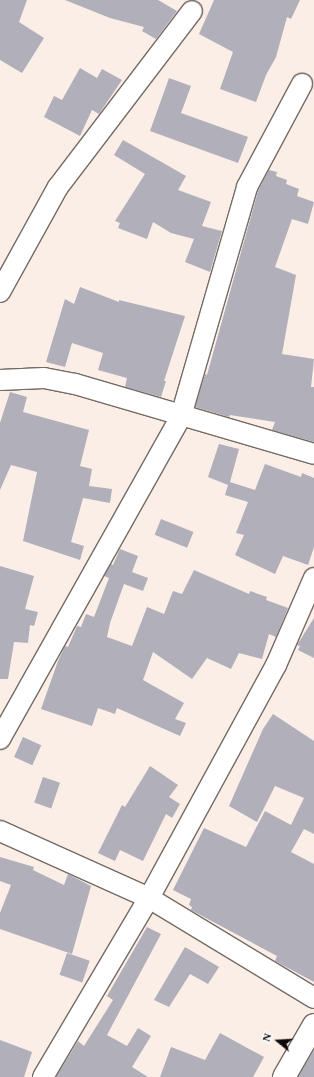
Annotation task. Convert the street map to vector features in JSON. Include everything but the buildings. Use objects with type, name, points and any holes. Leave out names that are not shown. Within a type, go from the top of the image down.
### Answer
[{"type":"street","points":[[0,292],[58,187],[192,11]]},
{"type":"street","points":[[0,739],[181,416],[247,187],[302,84]]},
{"type":"street","points":[[0,380],[44,378],[75,384],[314,454]]},
{"type":"street","points":[[43,1077],[149,898],[276,665],[314,578]]},
{"type":"street","points":[[0,831],[149,898],[314,998]]},
{"type":"street","points":[[284,1077],[314,1025]]}]
